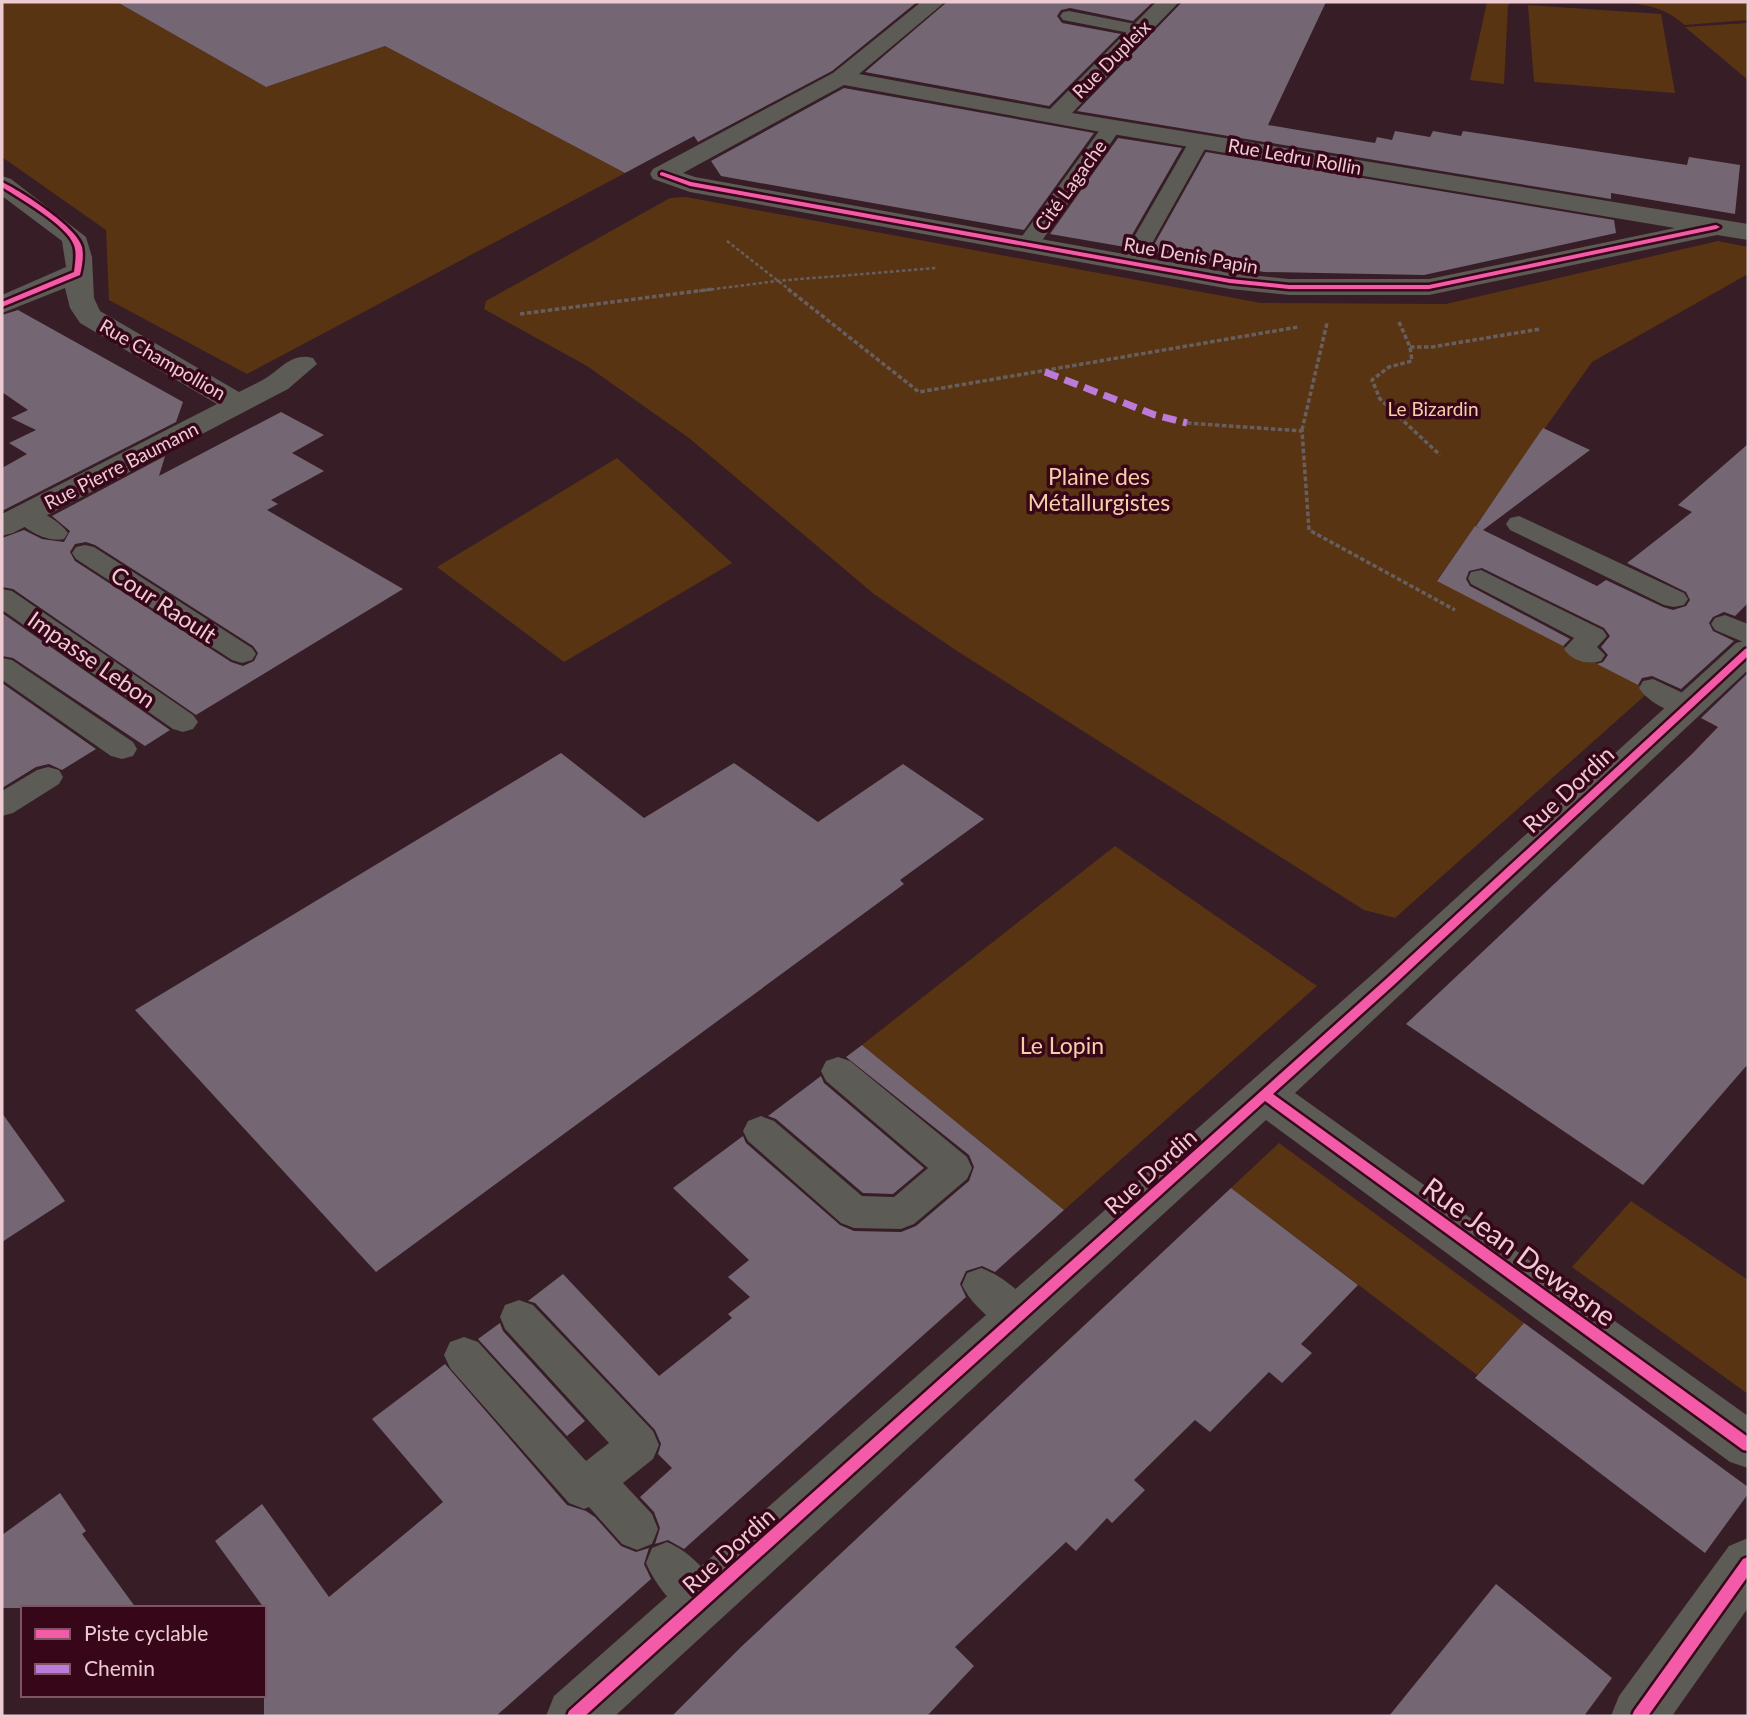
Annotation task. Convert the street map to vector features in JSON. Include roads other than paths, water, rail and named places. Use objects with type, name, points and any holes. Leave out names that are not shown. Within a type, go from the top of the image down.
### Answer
[{"type":"street","points":[[841,78],[934,2]]},
{"type":"street","name":"Rue Dupleix","points":[[1055,117],[1167,2]]},
{"type":"street","name":"Rue Ledru Rollin","points":[[841,78],[1112,127],[1748,232]]},
{"type":"street","name":"Rue Denis Papin","points":[[841,78],[662,174],[690,184],[1249,284],[1388,288],[1445,285],[1716,227]]},
{"type":"street","name":"Rue Champollion","points":[[2,184],[74,237],[78,246],[79,298],[82,308],[90,317],[239,404]]},
{"type":"street","points":[[2,305],[77,273]]},
{"type":"street","name":"Rue Pierre Baumann","points":[[13,520],[239,404],[278,383],[303,364]]},
{"type":"street","name":"Rue Dordin","points":[[575,1716],[1265,1095],[1671,697],[1741,637]]},
{"type":"street","name":"Rue Jean Dewasne","points":[[1265,1095],[1748,1445]]},
{"type":"street","points":[[1639,1716],[1748,1564]]},
{"type":"lane","points":[[1068,17],[1140,30]]},
{"type":"lane","name":"Cité Lagache","points":[[1028,244],[1112,127]]},
{"type":"lane","points":[[1130,263],[1200,140]]},
{"type":"lane","points":[[13,520],[55,533]]},
{"type":"lane","points":[[1519,524],[1674,599]]},
{"type":"lane","name":"Cour Raoult","points":[[85,553],[242,654]]},
{"type":"lane","points":[[1481,578],[1593,636],[1577,649],[1591,655]]},
{"type":"lane","name":"Impasse Lebon","points":[[2,597],[183,722]]},
{"type":"lane","points":[[2,667],[122,750]]},
{"type":"lane","points":[[2,805],[48,776]]},
{"type":"lane","points":[[761,1131],[854,1212],[910,1221],[954,1168],[838,1071]]},
{"type":"lane","points":[[981,1284],[1018,1317]]},
{"type":"lane","points":[[464,1355],[584,1489],[638,1445],[519,1317]]},
{"type":"lane","points":[[593,1481],[637,1529]]},
{"type":"lane","points":[[667,1563],[702,1601]]},
{"type":"park label","name":"Le Bizardin","points":[[1433,408]]},
{"type":"park label","name":"Plaine des Métallurgistes","points":[[1099,489]]},
{"type":"park label","name":"Le Lopin","points":[[1062,1045]]}]
